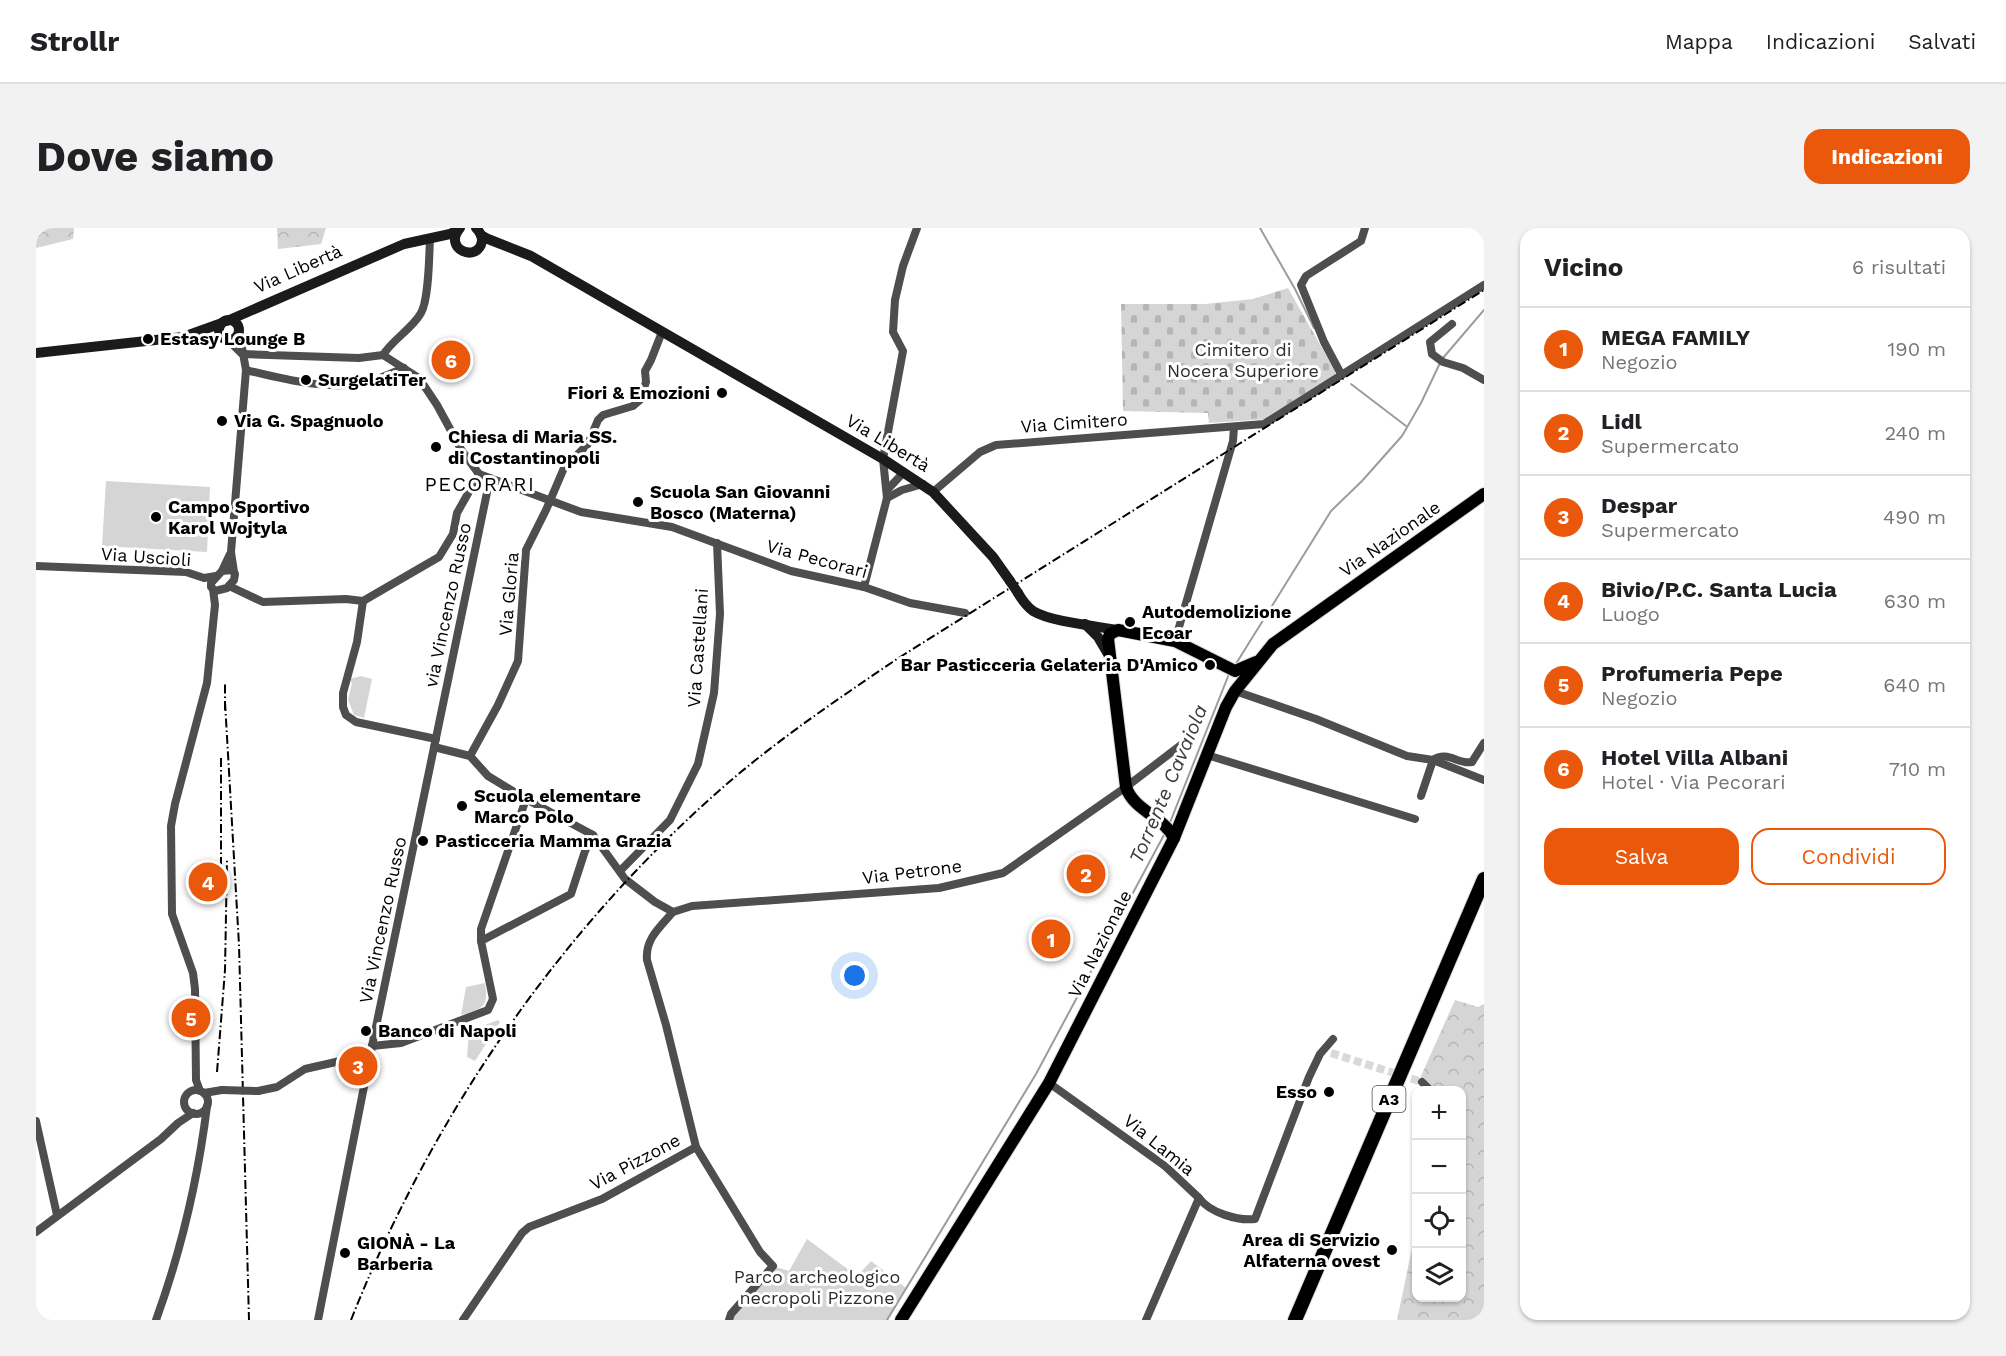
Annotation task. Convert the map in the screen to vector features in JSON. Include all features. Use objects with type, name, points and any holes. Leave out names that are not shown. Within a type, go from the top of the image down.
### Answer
[{"type":"highway","name":"A3","points":[[1295,1320],[1484,879]]},
{"type":"highway","name":"A3","points":[[1305,1320],[1484,899]]},
{"type":"main road","name":"Via Libertà","points":[[198,333],[404,244],[450,234],[459,229]]},
{"type":"main road","points":[[457,247],[455,239],[459,229]]},
{"type":"main road","name":"Via Libertà","points":[[479,231],[503,246],[531,256],[923,484],[993,557],[1023,603],[1034,612],[1049,617],[1175,641],[1230,668]]},
{"type":"main road","points":[[476,250],[481,243],[479,231]]},
{"type":"main road","points":[[430,239],[457,247],[467,253],[503,246]]},
{"type":"main road","points":[[36,353],[161,340],[198,333],[234,338],[249,310]]},
{"type":"main road","points":[[225,338],[219,328],[224,322],[235,322],[238,329]]},
{"type":"main road","name":"Via Nazionale","points":[[901,1320],[1049,1083],[1174,838],[1226,706],[1235,691],[1273,644],[1484,494]]},
{"type":"main road","points":[[1084,624],[1098,637],[1111,660]]},
{"type":"main road","points":[[1118,630],[1110,634],[1108,639],[1123,776],[1127,790],[1139,807],[1170,830],[1174,838]]},
{"type":"main road","points":[[1235,691],[1237,682],[1230,668],[1250,666],[1259,660]]},
{"type":"main road","points":[[1153,816],[1173,819],[1184,815]]},
{"type":"street","points":[[889,494],[883,459],[903,351],[893,332],[895,300],[903,266],[917,228]]},
{"type":"street","points":[[1341,374],[1324,342],[1301,285],[1306,276],[1361,241],[1365,228]]},
{"type":"street","points":[[383,355],[388,346],[421,313],[425,297],[430,239]]},
{"type":"street","name":"Via Cimitero","points":[[933,492],[975,456],[996,445],[1264,424],[1484,285]]},
{"type":"street","points":[[1452,324],[1430,342],[1432,354],[1440,361],[1463,368],[1484,380]]},
{"type":"street","points":[[215,604],[225,588],[234,580],[231,552],[246,370],[238,329]]},
{"type":"street","name":"Via Gloria","points":[[470,756],[498,705],[518,661],[526,550],[564,468],[588,444],[598,420],[603,415],[633,406],[640,400],[646,382],[645,371],[662,332]]},
{"type":"street","points":[[212,588],[225,588],[263,602],[346,599],[363,601],[438,557],[453,534],[457,513],[479,474],[462,451],[437,405],[419,378],[383,355],[358,358],[243,354],[225,338]]},
{"type":"street","points":[[246,370],[299,381],[350,385],[374,381],[404,368]]},
{"type":"street","points":[[1175,641],[1233,441],[1234,427]]},
{"type":"street","points":[[864,587],[889,494],[904,472]]},
{"type":"street","name":"Via Pecorari","points":[[479,474],[581,512],[672,527],[790,571],[864,587],[910,603],[965,613]]},
{"type":"street","name":"via Vincenzo Russo","points":[[435,743],[490,478]]},
{"type":"street","points":[[889,494],[923,484]]},
{"type":"street","name":"Via Castellani","points":[[620,871],[670,820],[699,764],[714,693],[720,614],[717,543]]},
{"type":"street","points":[[156,1320],[174,1265],[202,1150],[207,1105],[196,1080],[195,989],[171,907],[171,826],[207,683],[215,604],[213,579],[231,552]]},
{"type":"street","name":"Via Uscioli","points":[[36,566],[186,572],[204,578],[212,588]]},
{"type":"street","name":"Via Uscioli","points":[[204,578],[229,569],[234,572]]},
{"type":"street","points":[[363,601],[357,642],[343,693],[343,707],[346,715],[356,722],[435,743],[470,756],[489,776],[592,835],[626,879],[673,912]]},
{"type":"street","points":[[1235,691],[1316,719],[1407,756],[1432,760],[1484,780]]},
{"type":"street","name":"Via Vincenzo Russo","points":[[318,1320],[435,743]]},
{"type":"street","points":[[1432,760],[1449,756],[1468,763],[1472,762],[1484,743]]},
{"type":"street","name":"Via Petrone","points":[[673,912],[692,906],[939,888],[1003,873],[1127,790],[1181,745]]},
{"type":"street","points":[[1207,755],[1415,819]]},
{"type":"street","points":[[1421,796],[1432,760]]},
{"type":"street","points":[[189,1092],[258,1090],[277,1087],[305,1069],[401,1043],[488,1010],[493,999],[481,941],[481,929],[526,799]]},
{"type":"street","points":[[481,941],[571,894],[592,835]]},
{"type":"street","name":"Via Pizzone","points":[[463,1320],[522,1233],[530,1227],[602,1199],[696,1148],[666,1025],[647,960],[646,949],[652,937],[673,912]]},
{"type":"street","points":[[1199,1198],[1203,1205],[1231,1216],[1242,1220],[1256,1219],[1309,1077],[1320,1054],[1333,1039]]},
{"type":"street","points":[[1320,1054],[1331,1053]]},
{"type":"street","points":[[178,1123],[189,1092],[196,1080]]},
{"type":"street","points":[[1422,1082],[1426,1086]]},
{"type":"street","name":"Via Lamia","points":[[1049,1083],[1165,1166],[1199,1198],[1146,1320]]},
{"type":"street","points":[[36,1233],[161,1139],[178,1123],[195,1113],[203,1112],[220,1090]]},
{"type":"street","points":[[185,1102],[187,1109],[195,1113],[204,1135]]},
{"type":"street","points":[[36,1121],[57,1215]]},
{"type":"street","points":[[696,1148],[760,1252],[773,1266],[731,1314],[729,1320]]},
{"type":"green space","points":[[36,228],[74,228],[73,239],[36,248]]},
{"type":"green space","points":[[277,228],[326,228],[321,244],[278,249]]},
{"type":"green space","name":"Cimitero di Nocera Superiore","points":[[1288,288],[1335,371],[1333,378],[1269,419],[1209,423],[1208,413],[1123,411],[1121,304],[1205,304],[1253,299]]},
{"type":"green space","name":"Campo Sportivo Karol Wojtyla","points":[[106,481],[210,487],[207,552],[102,546]]},
{"type":"green space","points":[[361,676],[372,679],[364,718],[354,715],[348,700],[352,683],[349,679]]},
{"type":"green space","points":[[485,983],[486,998],[483,1006],[461,1015],[466,987]]},
{"type":"green space","points":[[1455,1000],[1478,1007],[1484,1004],[1484,1320],[1397,1320],[1412,1248],[1412,1302],[1466,1302],[1466,1086],[1422,1086],[1421,1076]]},
{"type":"green space","points":[[498,1020],[500,1022],[475,1061],[467,1057],[469,1031]]},
{"type":"green space","name":"Parco archeologico necropoli Pizzone","points":[[807,1239],[857,1276],[871,1261],[906,1288],[887,1320],[729,1320],[773,1266],[789,1271]]},
{"type":"waterway","points":[[1260,228],[1295,289],[1314,328]]},
{"type":"waterway","name":"Torrente Cavaiola","points":[[1443,358],[1484,310]]},
{"type":"waterway","name":"Torrente Cavaiola","points":[[1234,667],[1331,511],[1362,481],[1402,436],[1440,363]]},
{"type":"waterway","points":[[1351,384],[1406,426]]},
{"type":"waterway","name":"Torrente Cavaiola","points":[[1169,825],[1229,674]]},
{"type":"waterway","name":"Torrente Cavaiola","points":[[887,1320],[1036,1074],[1165,833]]},
{"type":"tunnel","points":[[1331,1053],[1422,1082]]},
{"type":"railway","points":[[351,1320],[382,1248],[417,1178],[455,1110],[497,1044],[543,980],[592,919],[645,862],[724,786],[821,711],[897,659],[1484,290]]},
{"type":"railway","points":[[225,682],[225,710]]},
{"type":"railway","points":[[225,702],[239,945],[249,1320]]},
{"type":"railway","points":[[221,758],[221,869]]},
{"type":"railway","points":[[217,1072],[225,970],[227,860]]},
{"type":"place","name":"Estasy Lounge B","points":[[148,339]]},
{"type":"place","name":"Hotel Villa Albani","points":[[451,360]]},
{"type":"place","name":"SurgelatiTer","points":[[306,380]]},
{"type":"place","name":"Fiori & Emozioni","points":[[722,393]]},
{"type":"place","name":"Via G. Spagnuolo","points":[[222,421]]},
{"type":"place","name":"Chiesa di Maria SS. di Costantinopoli","points":[[436,447]]},
{"type":"place","name":"Scuola San Giovanni Bosco (Materna)","points":[[638,502]]},
{"type":"place","name":"Campo Sportivo Karol Wojtyla","points":[[156,517]]},
{"type":"place","name":"Autodemolizione Ecoar","points":[[1130,622]]},
{"type":"place","name":"Bar Pasticceria Gelateria D'Amico","points":[[1210,665]]},
{"type":"place","name":"Scuola elementare Marco Polo","points":[[462,806]]},
{"type":"place","name":"Pasticceria Mamma Grazia","points":[[423,841]]},
{"type":"place","name":"Lidl","points":[[1086,874]]},
{"type":"place","name":"Bivio/P.C. Santa Lucia","points":[[208,882]]},
{"type":"place","name":"MEGA FAMILY","points":[[1051,939]]},
{"type":"place","name":"Profumeria Pepe","points":[[191,1018]]},
{"type":"place","name":"Banco di Napoli","points":[[366,1031]]},
{"type":"place","name":"Despar","points":[[358,1066]]},
{"type":"place","name":"Esso","points":[[1329,1092]]},
{"type":"place","name":"Area di Servizio Alfaterna ovest","points":[[1392,1250]]},
{"type":"place","name":"GIONÀ - La Barberia","points":[[345,1253]]},
{"type":"district","name":"PECORARI","points":[[480,484]]}]
